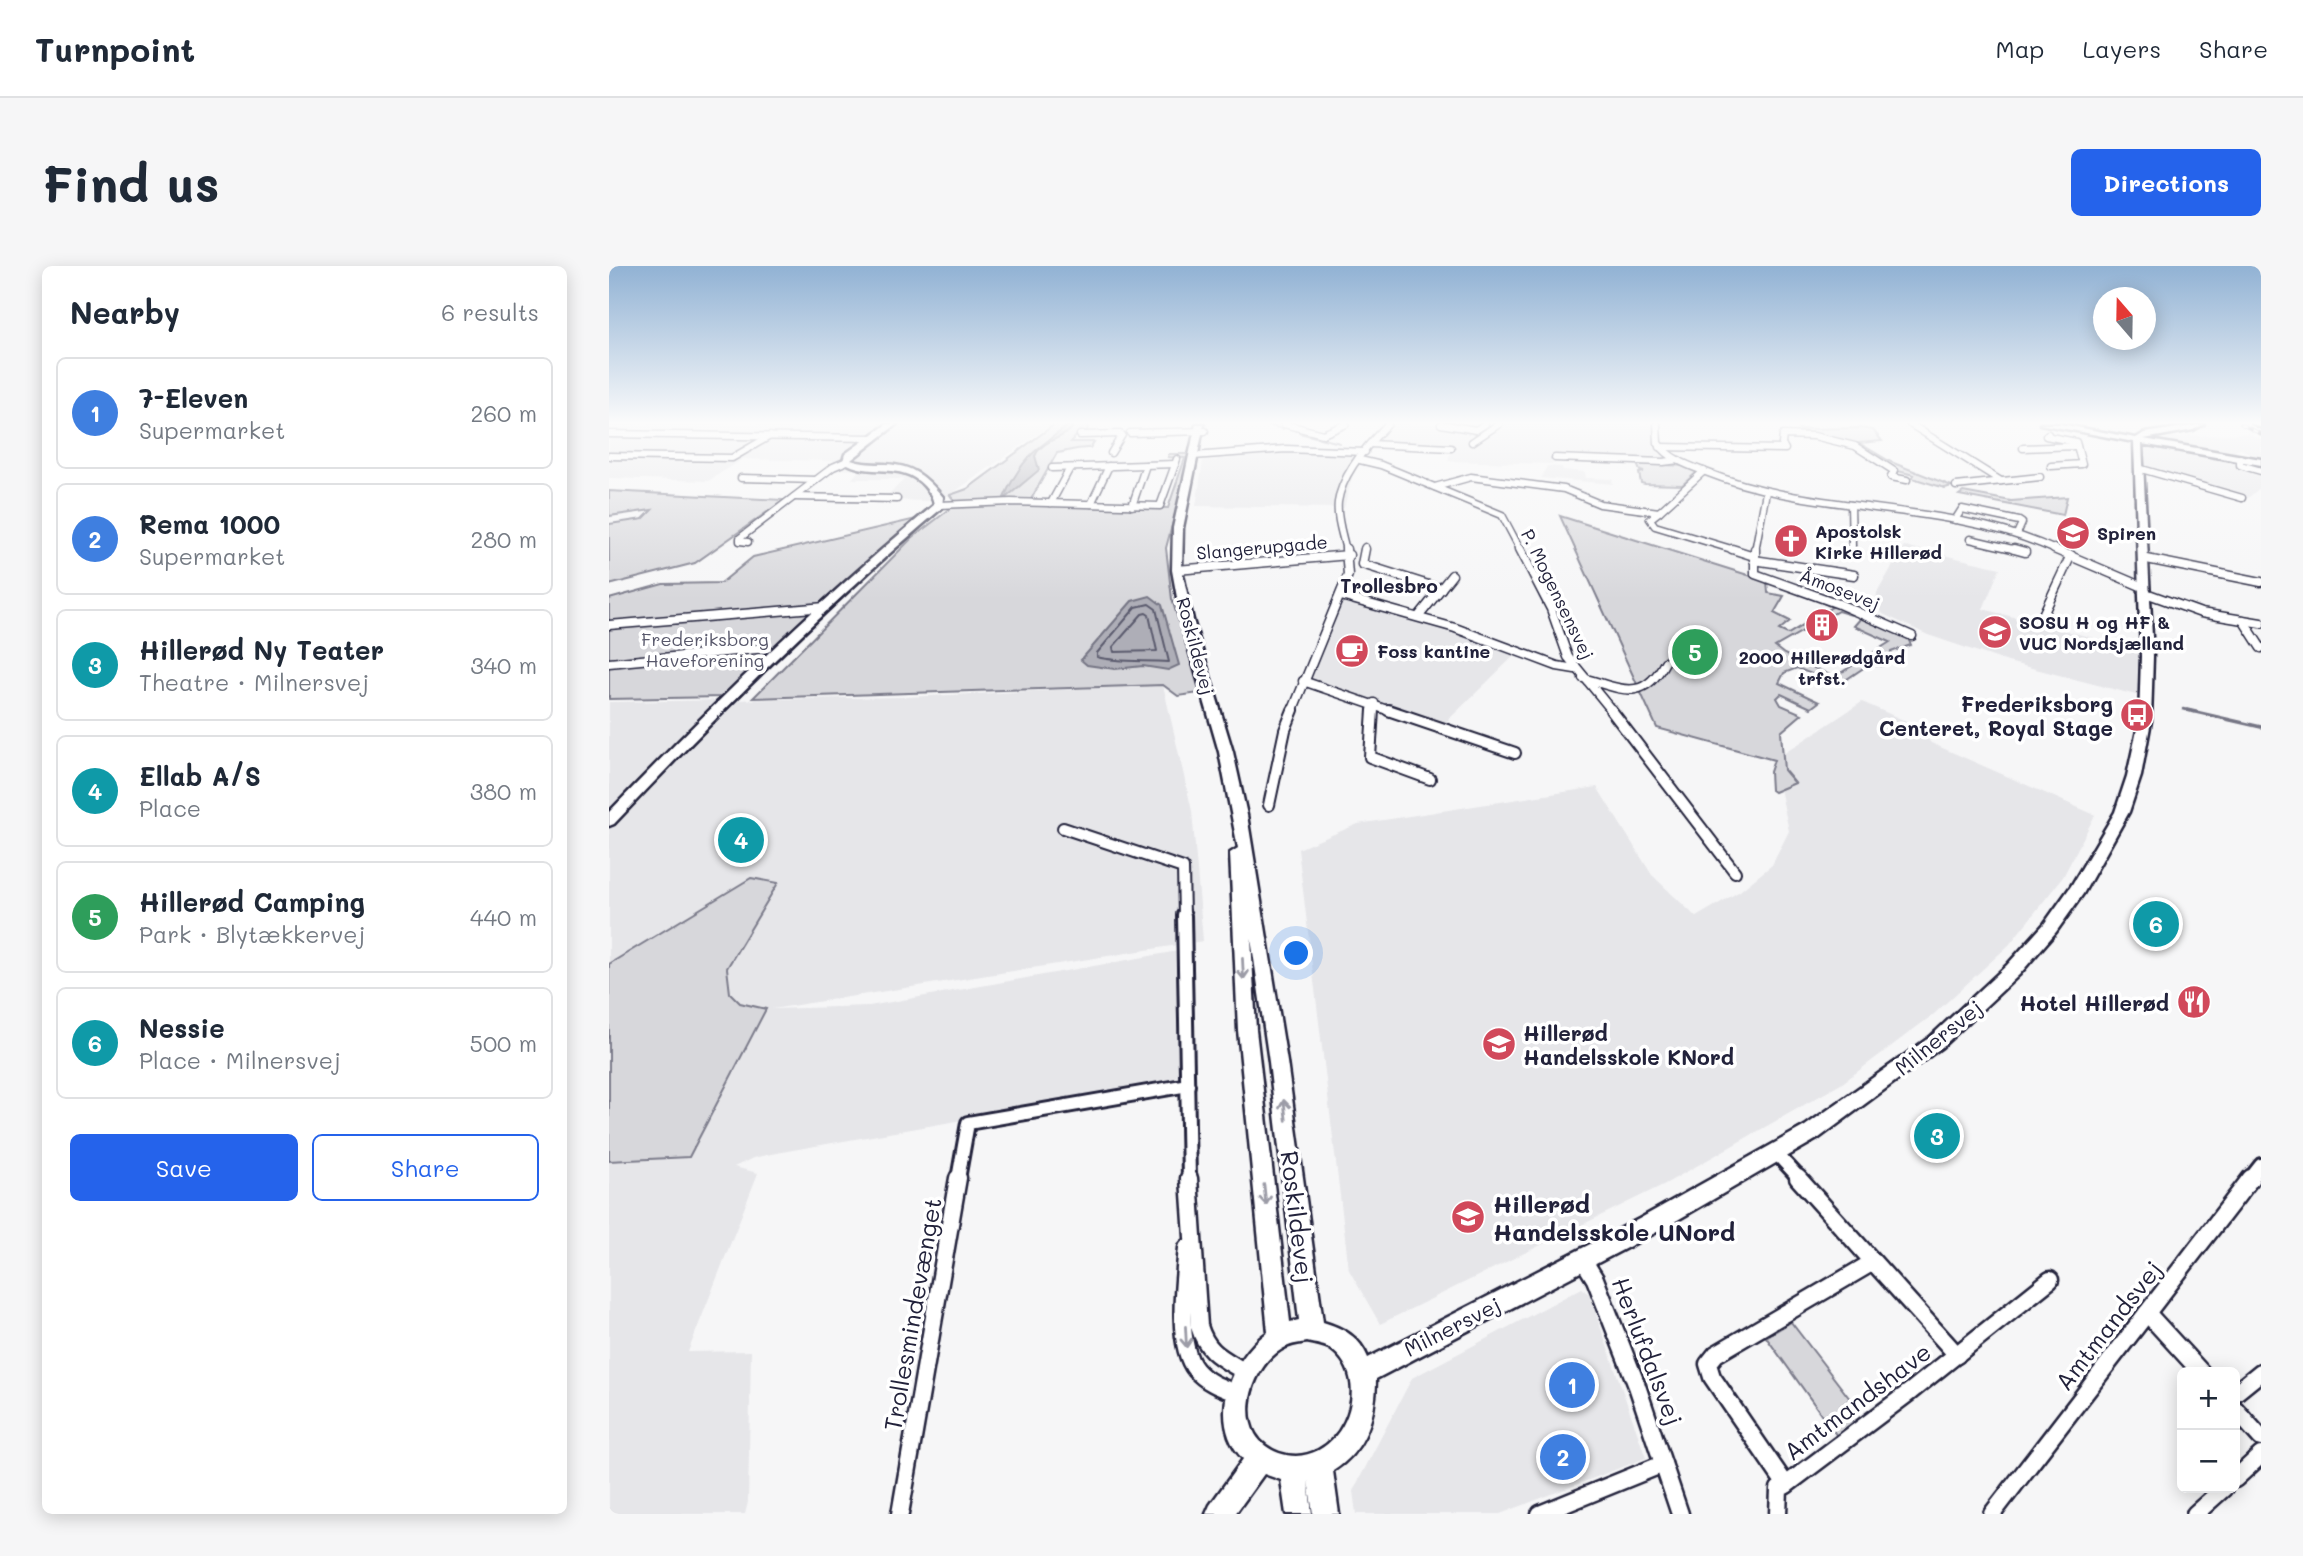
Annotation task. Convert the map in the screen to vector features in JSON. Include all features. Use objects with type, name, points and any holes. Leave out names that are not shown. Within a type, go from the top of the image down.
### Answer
[{"type":"street","points":[[748,542],[740,541],[740,538],[813,482]]},
{"type":"street","points":[[925,482],[939,497],[939,505]]},
{"type":"street","points":[[1051,503],[1062,482]]},
{"type":"street","points":[[1091,504],[1101,482]]},
{"type":"street","points":[[1132,506],[1140,482]]},
{"type":"street","points":[[609,821],[666,761],[871,562],[939,505],[977,502],[1162,505],[1169,482]]},
{"type":"street","name":"Roskildevej","points":[[1188,482],[1178,528],[1177,570],[1187,620],[1226,752],[1240,815],[1278,1062],[1313,1330]]},
{"type":"street","name":"Slangerupgade","points":[[1269,805],[1285,730],[1348,575],[1349,555],[1337,499],[1347,482]]},
{"type":"street","name":"P. Mogensensvej","points":[[1424,482],[1502,515],[1551,609],[1567,657],[1644,750],[1735,872]]},
{"type":"street","points":[[1435,487],[1452,482]]},
{"type":"street","points":[[1512,482],[1564,489],[1600,504],[1659,512]]},
{"type":"street","points":[[1692,482],[1650,519],[1650,522],[1655,526],[1754,558],[1854,575]]},
{"type":"street","points":[[1737,482],[1766,492],[1979,524],[2017,534],[2071,555],[2200,613],[2261,623]]},
{"type":"street","points":[[1955,486],[1990,482]]},
{"type":"street","name":"Milnersvej","points":[[1363,1373],[1647,1226],[1812,1132],[1936,1042],[2013,970],[2070,900],[2114,828],[2134,776],[2147,709],[2139,482]]},
{"type":"street","points":[[2187,482],[2242,498]]},
{"type":"street","points":[[1754,558],[1766,492]]},
{"type":"street","points":[[794,497],[897,499]]},
{"type":"street","points":[[1851,505],[1852,547]]},
{"type":"street","points":[[1955,520],[1959,510],[1964,509],[2019,521],[2022,523],[2017,534]]},
{"type":"street","points":[[1979,524],[1968,541],[2025,552]]},
{"type":"street","points":[[1365,547],[1362,564],[1441,589]]},
{"type":"street","name":"Slangerupgade","points":[[1177,570],[1349,555]]},
{"type":"street","points":[[2041,621],[2071,555]]},
{"type":"street","name":"Åmosevej","points":[[1754,558],[1755,574],[1839,604],[1912,636]]},
{"type":"street","points":[[2142,558],[2261,582]]},
{"type":"street","points":[[1419,616],[1452,575]]},
{"type":"street","points":[[1341,596],[1419,616],[1557,666],[1575,669]]},
{"type":"street","points":[[609,625],[825,607]]},
{"type":"street","points":[[2243,620],[2261,647]]},
{"type":"street","points":[[609,663],[767,648]]},
{"type":"street","points":[[1583,678],[1630,688],[1644,687],[1656,678],[1665,662]]},
{"type":"street","points":[[1303,681],[1515,753]]},
{"type":"street","points":[[1374,704],[1370,757],[1430,779]]},
{"type":"street","name":"Roskildevej","points":[[1240,815],[1238,867],[1251,1068],[1280,1336]]},
{"type":"street","points":[[1063,828],[1184,868],[1190,1221],[1199,1326],[1204,1343],[1241,1383]]},
{"type":"street","points":[[1251,1068],[1278,1062]]},
{"type":"street","name":"Trollesmindevænget","points":[[900,1514],[968,1123],[1188,1085]]},
{"type":"street","name":"Amtmandshave","points":[[1775,1152],[1957,1355]]},
{"type":"street","name":"Amtmandsvej","points":[[1992,1514],[2261,1165]]},
{"type":"street","points":[[1190,1221],[1184,1279],[1187,1349],[1192,1366],[1204,1379],[1241,1383]]},
{"type":"street","name":"Herlufdalsvej","points":[[1582,1258],[1595,1279],[1637,1387],[1680,1514]]},
{"type":"street","name":"Amtmandshave","points":[[1786,1485],[1712,1377],[1708,1364],[1716,1354],[1873,1262]]},
{"type":"street","name":"Amtmandshave","points":[[1779,1514],[1779,1489],[1957,1355],[2050,1280]]},
{"type":"street","points":[[2147,1313],[2196,1367]]},
{"type":"street","points":[[1313,1330],[1328,1333],[1346,1345],[1356,1357],[1363,1373],[1364,1401],[1356,1430],[1336,1454],[1319,1464],[1293,1469],[1272,1465],[1248,1446],[1240,1430],[1237,1412],[1241,1383],[1258,1353],[1280,1336],[1313,1330]]},
{"type":"street","points":[[2240,1389],[2261,1372]]},
{"type":"street","points":[[2240,1415],[2261,1438]]},
{"type":"street","points":[[2240,1474],[2261,1455]]},
{"type":"street","points":[[1219,1514],[1260,1458]]},
{"type":"street","points":[[1319,1464],[1326,1514]]},
{"type":"street","points":[[1540,1514],[1663,1464]]},
{"type":"street","points":[[1293,1469],[1299,1514]]},
{"type":"street","points":[[2195,1514],[2218,1493]]},
{"type":"shaded area","points":[[901,482],[968,482],[950,495],[933,501],[882,500]]},
{"type":"shaded area","points":[[1200,482],[1351,482],[1344,508],[1196,506]]},
{"type":"shaded area","points":[[2193,482],[2261,482],[2261,487],[2248,498]]},
{"type":"shaded area","name":"Spiren","points":[[2066,519],[2089,522],[2080,546],[2057,541],[2060,526],[2064,527]]},
{"type":"shaded area","points":[[1904,546],[2000,568],[1983,609],[2139,650],[2140,696],[2008,662],[1928,635],[1883,614],[1876,604],[1877,593]]},
{"type":"shaded area","points":[[1333,596],[1521,649],[1443,725],[1312,678]]},
{"type":"shaded area","points":[[1163,685],[1192,811],[1203,941],[772,1009],[869,1006],[1178,951],[1182,1081],[776,1153],[753,1158],[734,1167],[758,1173],[688,1352],[751,1351],[748,1502],[745,1514],[609,1514],[609,702],[906,697]]},
{"type":"shaded area","points":[[1862,702],[1917,726],[1931,743],[2095,815],[2063,877],[2009,945],[1934,1014],[1841,1084],[1665,1184],[1380,1324],[1349,1270],[1298,849],[1358,824],[1597,787],[1652,875],[1696,917],[1740,891],[1772,865],[1789,831],[1774,760]]},
{"type":"shaded area","points":[[1582,1288],[1589,1294],[1646,1458],[1500,1514],[1356,1514],[1353,1491],[1412,1378]]},
{"type":"green space","points":[[976,482],[1041,482],[1030,501],[955,502],[950,495]]},
{"type":"green space","points":[[1177,482],[1183,482],[1166,548],[1172,599],[1200,693],[1178,696],[1163,685],[753,698],[912,538],[955,505],[1008,503],[1168,508]]},
{"type":"green space","points":[[1641,482],[1685,482],[1682,485]]},
{"type":"green space","points":[[1926,482],[1942,482],[1952,486],[1945,488]]},
{"type":"green space","points":[[609,491],[784,500],[695,563],[609,585],[609,524],[643,519],[652,510],[609,516]]},
{"type":"green space","points":[[1963,492],[2011,501],[2067,497],[2063,515],[1959,495]]},
{"type":"green space","points":[[1560,516],[1767,581],[1768,593],[1784,596],[1774,613],[1790,621],[1779,630],[1788,634],[1832,607],[1821,602],[1854,613],[1851,615],[1838,611],[1775,647],[1784,654],[1834,677],[1890,642],[1854,626],[1861,618],[1907,636],[1911,645],[1891,652],[1891,661],[1881,666],[1868,665],[1838,685],[1797,668],[1784,673],[1779,683],[1819,702],[1811,708],[1781,694],[1777,698],[1781,705],[1802,714],[1781,732],[1784,770],[1795,783],[1774,792],[1771,790],[1770,772],[1774,760],[1657,728]]},
{"type":"green space","name":"Frederiksborg Haveforening","points":[[916,519],[724,697],[609,699],[609,599],[663,584],[721,583],[753,557]]},
{"type":"green space","points":[[751,878],[778,883],[727,968],[730,993],[740,1003],[766,1009],[689,1157],[609,1161],[609,964]]},
{"type":"green space","points":[[1791,1322],[1850,1399],[1841,1406],[1854,1423],[1837,1436],[1766,1337]]},
{"type":"water","points":[[1012,482],[1024,482],[1003,500]]},
{"type":"water","points":[[1150,596],[1162,605],[1179,665],[1168,670],[1143,666],[1115,669],[1087,665],[1081,660],[1132,601]]},
{"type":"waterway","points":[[2183,709],[2187,710]]},
{"type":"waterway","points":[[2187,710],[2261,727]]},
{"type":"waterway","points":[[2187,710],[2195,712]]},
{"type":"place","name":"Spiren","points":[[2073,533]]},
{"type":"place","name":"Apostolsk Kirke Hillerød","points":[[1791,541]]},
{"type":"place","name":"2000 Hillerødgård trfst.","points":[[1822,625]]},
{"type":"place","name":"SOSU H og HF & VUC Nordsjælland","points":[[1995,632]]},
{"type":"place","name":"Foss kantine","points":[[1352,651]]},
{"type":"place","name":"Hillerød Camping","points":[[1695,652]]},
{"type":"place","name":"Frederiksborg Centeret, Royal Stage","points":[[2137,715]]},
{"type":"place","name":"Ellab A/S","points":[[741,840]]},
{"type":"place","name":"Nessie","points":[[2156,924]]},
{"type":"place","name":"Hotel Hillerød","points":[[2194,1002]]},
{"type":"place","name":"Hillerød Handelsskole KNord","points":[[1499,1044]]},
{"type":"place","name":"Hillerød Ny Teater","points":[[1937,1136]]},
{"type":"place","name":"Hillerød Handelsskole UNord","points":[[1468,1217]]},
{"type":"place","name":"7-Eleven","points":[[1572,1385]]},
{"type":"place","name":"Rema 1000","points":[[1563,1457]]},
{"type":"district","name":"Trollesbro","points":[[1389,585]]}]
